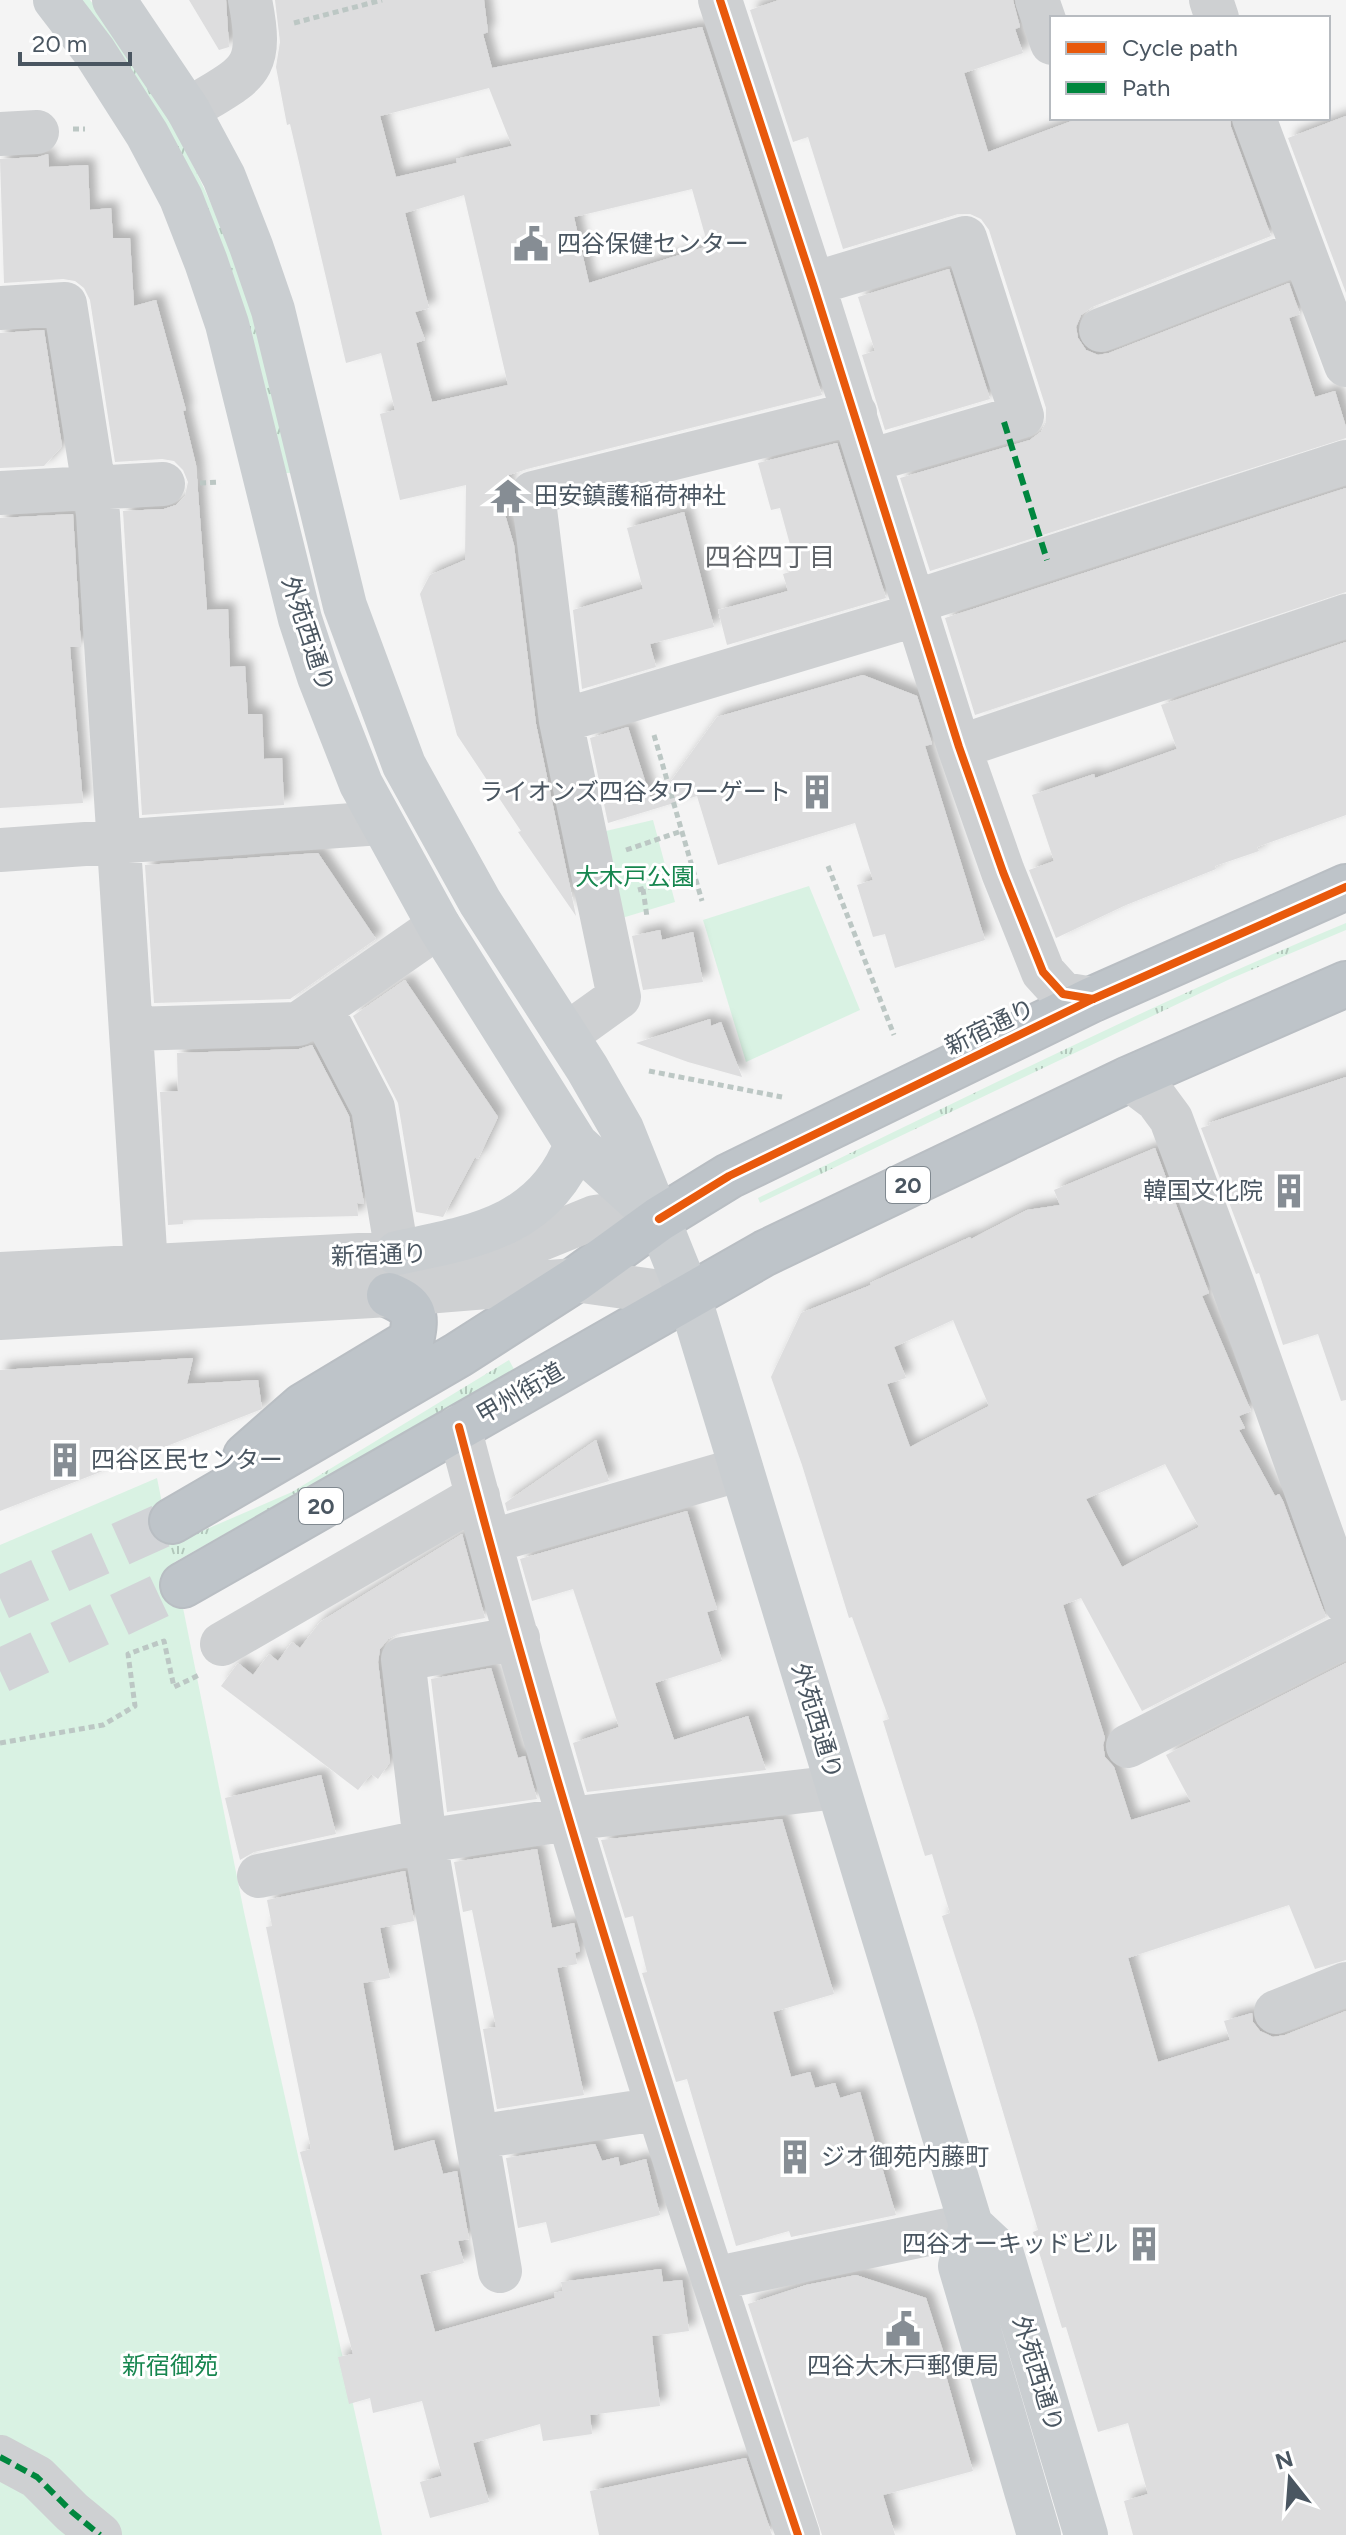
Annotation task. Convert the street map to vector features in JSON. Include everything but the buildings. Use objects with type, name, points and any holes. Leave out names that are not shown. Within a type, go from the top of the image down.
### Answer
[{"type":"highway","name":"新宿通り","points":[[659,1219],[729,1176],[1093,999],[1346,887]]},
{"type":"highway","name":"20","points":[[689,1296],[779,1246],[1129,1079],[1346,984]]},
{"type":"highway","name":"20","points":[[393,1274],[404,1301],[413,1312],[415,1321],[411,1341],[303,1406],[172,1521],[458,1355],[575,1280],[659,1219]]},
{"type":"highway","name":"甲州街道","points":[[183,1585],[689,1296]]},
{"type":"main road","name":"外苑西通り","points":[[55,0],[94,51],[147,134],[191,223],[227,324],[300,619],[361,784],[439,926],[576,1144],[659,1219]]},
{"type":"main road","name":"外苑西通り","points":[[114,0],[188,110],[224,177],[273,310],[345,606],[404,765],[480,902],[622,1129],[689,1296],[971,2225],[1002,2254],[1086,2535]]},
{"type":"main road","points":[[393,1274],[506,1224],[533,1205],[567,1168],[576,1144]]},
{"type":"main road","name":"外苑西通り","points":[[971,2225],[960,2266],[1039,2535]]},
{"type":"street","points":[[720,0],[855,413],[959,747],[1003,872],[1043,972],[1063,994],[1093,999]]},
{"type":"street","points":[[1037,0],[1050,37]]},
{"type":"street","points":[[188,110],[238,78],[255,59],[264,19]]},
{"type":"street","points":[[1255,120],[1346,365]]},
{"type":"street","points":[[813,284],[965,238],[1022,416],[869,461]]},
{"type":"street","points":[[1101,330],[1303,251]]},
{"type":"street","points":[[0,308],[65,304],[94,487],[146,1266]]},
{"type":"street","points":[[566,1035],[619,997],[561,721],[533,493],[855,413]]},
{"type":"street","points":[[561,721],[916,608],[1346,462]]},
{"type":"street","points":[[0,493],[163,484]]},
{"type":"street","points":[[959,747],[1346,616]]},
{"type":"street","points":[[0,850],[381,823]]},
{"type":"street","points":[[132,1029],[298,1024],[439,926]]},
{"type":"street","points":[[321,1008],[373,1108],[393,1274]]},
{"type":"street","points":[[1129,1079],[1157,1100],[1171,1119],[1346,1603]]},
{"type":"street","name":"新宿通り","points":[[0,1318],[393,1274],[480,1252],[526,1245],[595,1217],[616,1214],[659,1219]]},
{"type":"street","name":"新宿通り","points":[[0,1274],[146,1266],[575,1280],[689,1296]]},
{"type":"street","points":[[459,1427],[569,1819],[657,2109],[798,2535]]},
{"type":"street","points":[[492,1541],[741,1469]]},
{"type":"street","points":[[222,1644],[478,1496]]},
{"type":"street","points":[[1128,1746],[1346,1635]]},
{"type":"street","points":[[500,2271],[425,1841],[403,1659],[518,1638]]},
{"type":"street","points":[[259,1876],[425,1841],[569,1819],[837,1787]]},
{"type":"street","points":[[1276,2012],[1346,1984]]},
{"type":"street","points":[[477,2137],[657,2109]]},
{"type":"street","points":[[713,2279],[971,2225]]},
{"type":"street","points":[[0,2457],[37,2477],[100,2535]]},
{"type":"path","points":[[264,19],[382,0]]},
{"type":"path","points":[[651,723],[702,901]]},
{"type":"path","points":[[619,852],[657,842],[682,831]]},
{"type":"path","points":[[828,866],[894,1035]]},
{"type":"path","points":[[643,889],[647,917]]},
{"type":"path","points":[[649,1071],[782,1097]]},
{"type":"path","points":[[0,1743],[103,1725],[135,1706],[128,1654],[164,1641],[174,1687],[220,1665],[222,1644]]},
{"type":"green space","points":[[79,0],[90,0],[141,73],[185,149],[222,229],[252,313],[291,473],[284,473]]},
{"type":"green space","name":"大木戸公園","points":[[653,820],[675,902],[612,921],[593,834]]},
{"type":"green space","points":[[809,886],[860,1010],[746,1062],[703,920]]},
{"type":"green space","points":[[1346,923],[1346,930],[1230,979],[760,1203],[758,1198],[1050,1056]]},
{"type":"green space","points":[[509,1360],[515,1371],[173,1563],[170,1545],[292,1492]]},
{"type":"green space","name":"新宿御苑","points":[[157,1478],[244,1912],[382,2535],[0,2535],[0,1545]]},
{"type":"tunnel","points":[[0,1598],[172,1521]]},
{"type":"tunnel","points":[[0,1671],[183,1585]]},
{"type":"marked path","points":[[1004,422],[1047,560]]},
{"type":"marked path","points":[[0,2457],[37,2477],[100,2535]]},
{"type":"cycle path","points":[[720,0],[959,747],[1003,872],[1043,972],[1063,994],[1093,999]]},
{"type":"cycle path","points":[[659,1219],[729,1176],[1093,999],[1346,887]]},
{"type":"cycle path","points":[[459,1427],[536,1706],[619,1984],[798,2535]]},
{"type":"place","name":"四谷保健センター","points":[[531,244]]},
{"type":"place","name":"田安鎮護稲荷神社","points":[[508,496]]},
{"type":"place","name":"ライオンズ四谷タワーゲート","points":[[817,792]]},
{"type":"place","name":"韓国文化院","points":[[1289,1191]]},
{"type":"place","name":"四谷区民センター","points":[[65,1460]]},
{"type":"place","name":"ジオ御苑内藤町","points":[[795,2157]]},
{"type":"place","name":"四谷オーキッドビル","points":[[1144,2244]]},
{"type":"place","name":"四谷大木戸郵便局","points":[[903,2329]]},
{"type":"district","name":"四谷四丁目","points":[[770,557]]}]
